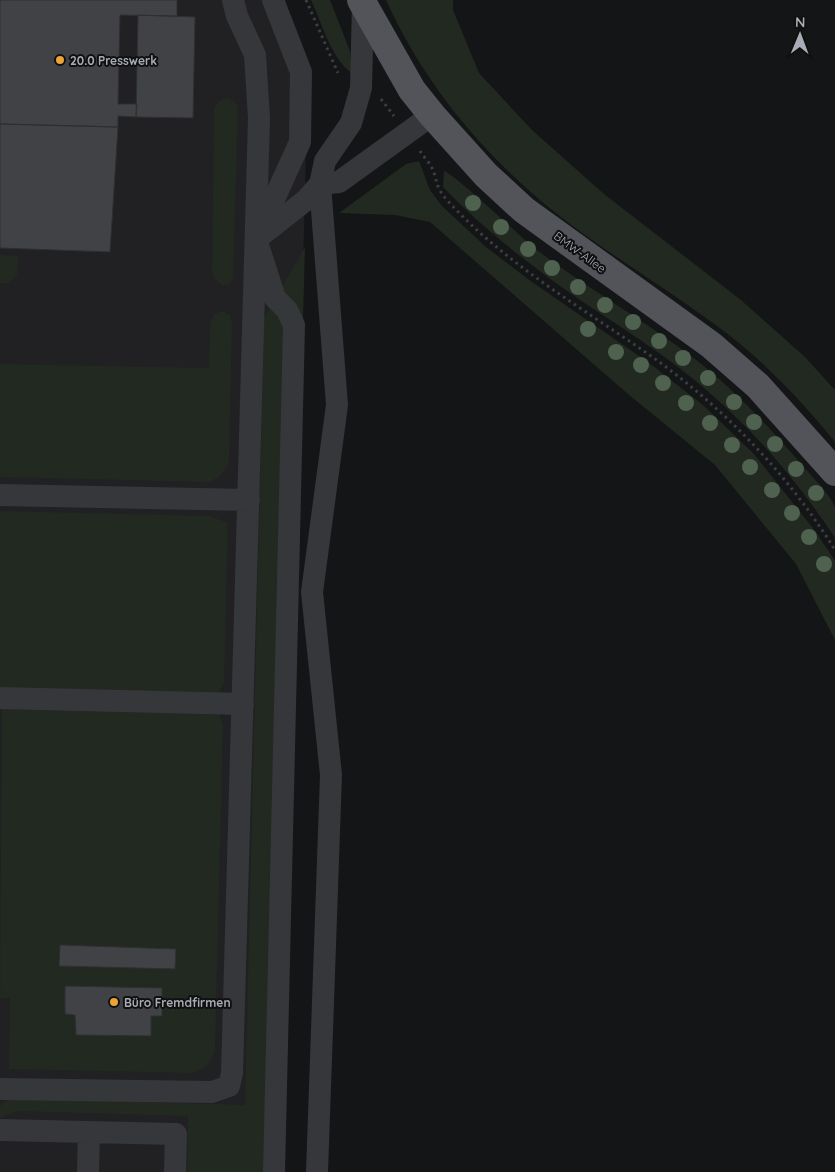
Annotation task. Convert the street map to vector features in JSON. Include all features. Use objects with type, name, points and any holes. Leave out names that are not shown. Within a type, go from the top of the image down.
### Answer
[{"type":"main road","name":"BMW-Allee","points":[[362,2],[412,90],[486,175],[524,210],[711,345],[758,386],[835,472]]},
{"type":"lane","points":[[0,1089],[212,1092],[229,1086],[232,1073],[256,239],[258,86],[255,55],[237,16],[234,0]]},
{"type":"lane","points":[[273,0],[301,72],[300,142],[256,239],[276,298],[287,310],[294,325],[274,1172]]},
{"type":"lane","points":[[317,1172],[331,775],[312,592],[337,405],[320,184],[325,161],[351,123],[361,88],[362,2]]},
{"type":"lane","points":[[256,239],[306,200],[320,184],[339,182],[407,135],[432,115]]},
{"type":"lane","points":[[0,495],[249,500]]},
{"type":"lane","points":[[0,698],[243,704]]},
{"type":"lane","points":[[0,1130],[176,1134],[176,1172]]},
{"type":"lane","points":[[88,1172],[89,1132]]},
{"type":"path","points":[[306,0],[338,73],[348,84],[375,91],[432,168],[436,186],[446,200],[490,241],[536,278],[652,357],[708,400],[734,425],[783,479],[821,528],[835,550]]},
{"type":"shaded area","points":[[0,0],[280,0],[308,71],[280,1172],[0,1172]]},
{"type":"shaded area","points":[[311,0],[330,0],[350,51],[352,73],[338,59]]},
{"type":"shaded area","points":[[386,0],[453,0],[453,10],[479,73],[532,130],[604,194],[741,300],[805,357],[835,390],[835,442],[780,380],[749,351],[694,309],[577,229],[510,173],[468,129],[431,80],[400,28]]},
{"type":"shaded area","points":[[227,98],[234,101],[238,106],[233,279],[229,284],[222,285],[215,279],[212,272],[214,108],[219,101]]},
{"type":"shaded area","points":[[419,161],[430,190],[442,206],[486,247],[532,282],[648,362],[703,405],[754,454],[816,532],[835,561],[835,640],[796,564],[715,465],[629,395],[430,222],[395,215],[339,213],[406,164]]},
{"type":"shaded area","points":[[444,171],[472,192],[533,247],[675,344],[738,396],[778,438],[830,498],[835,508],[835,538],[808,499],[778,462],[730,411],[681,369],[580,300],[491,233],[443,187]]},
{"type":"shaded area","points":[[305,247],[280,1172],[187,1172],[188,1116],[17,1111],[0,1118],[0,1106],[4,1102],[17,1098],[245,1105],[264,318]]},
{"type":"shaded area","points":[[0,255],[18,256],[17,275],[8,284],[0,283]]},
{"type":"shaded area","points":[[222,311],[230,315],[232,324],[229,461],[222,474],[217,478],[210,482],[0,477],[0,364],[209,368],[210,323],[214,314]]},
{"type":"shaded area","points":[[0,511],[210,516],[228,523],[224,683],[219,692],[209,696],[0,689]]},
{"type":"shaded area","points":[[2,703],[219,714],[223,725],[215,1049],[210,1062],[201,1070],[192,1073],[9,1069],[10,998],[0,998]]},
{"type":"building","name":"20.0 Presswerk","points":[[0,0],[177,0],[177,16],[120,15],[118,104],[137,104],[136,117],[118,116],[118,127],[0,124]]},
{"type":"building","points":[[138,15],[195,17],[193,118],[136,117]]},
{"type":"building","points":[[0,124],[118,127],[110,252],[0,248]]},
{"type":"building","name":"Büro Fremdfirmen","points":[[60,945],[176,949],[175,969],[59,966]]},
{"type":"building","name":"Büro Fremdfirmen","points":[[65,986],[162,988],[162,1016],[151,1016],[151,1036],[76,1035],[75,1015],[65,1014]]},
{"type":"place","name":"20.0 Presswerk","points":[[60,60]]},
{"type":"place","name":"Büro Fremdfirmen","points":[[114,1002]]}]
